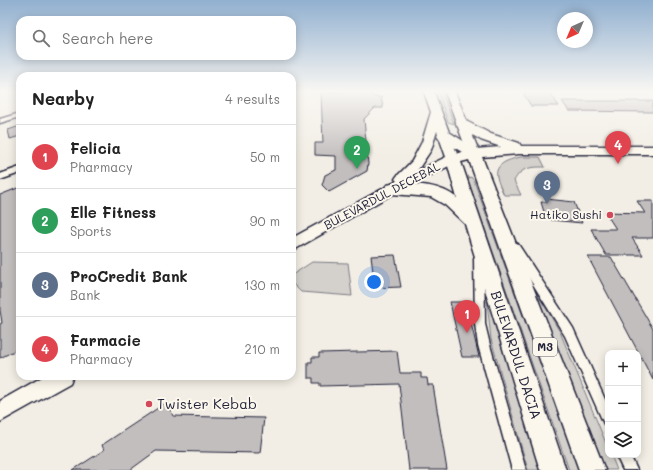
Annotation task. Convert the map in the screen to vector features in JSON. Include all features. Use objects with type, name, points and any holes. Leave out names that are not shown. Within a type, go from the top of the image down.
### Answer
[{"type":"highway","points":[[462,123],[490,139],[524,150]]},
{"type":"highway","points":[[442,129],[474,154]]},
{"type":"highway","points":[[487,188],[490,170],[494,161],[504,156],[524,150],[653,150]]},
{"type":"highway","name":"BULEVARDUL DECEBAL","points":[[453,159],[474,154],[524,150]]},
{"type":"highway","name":"M3","points":[[474,154],[517,273],[592,470]]},
{"type":"highway","name":"BULEVARDUL DACIA","points":[[453,159],[553,470]]},
{"type":"highway","points":[[392,189],[437,192],[450,200],[475,231]]},
{"type":"main road","points":[[392,189],[411,171],[424,154],[431,137],[436,114]]},
{"type":"main road","name":"BULEVARDUL DACIA","points":[[437,114],[453,159]]},
{"type":"main road","points":[[458,114],[474,154]]},
{"type":"main road","points":[[442,129],[453,127],[462,123]]},
{"type":"main road","name":"BULEVARDUL DECEBAL","points":[[296,243],[392,189],[453,159]]},
{"type":"main road","points":[[0,412],[56,380]]},
{"type":"street","points":[[0,121],[16,116]]},
{"type":"street","points":[[0,177],[16,171]]},
{"type":"street","points":[[500,223],[569,332],[605,413]]},
{"type":"street","name":"BULEVARDUL DACIA","points":[[475,231],[482,331],[519,470]]},
{"type":"street","points":[[625,458],[630,470]]},
{"type":"shaded area","points":[[445,114],[450,114],[454,124],[448,122]]},
{"type":"shaded area","points":[[521,157],[540,157],[545,167],[535,167],[523,170],[514,181],[521,195],[504,195],[499,184],[497,172],[498,168],[504,162]]},
{"type":"shaded area","points":[[471,177],[474,181],[579,470],[569,470],[468,180],[468,178]]},
{"type":"shaded area","points":[[312,262],[348,263],[352,296],[301,292],[296,287],[296,272]]},
{"type":"shaded area","points":[[537,297],[541,300],[560,332],[605,441],[605,458],[612,458],[617,470],[605,470]]},
{"type":"shaded area","points":[[488,300],[490,302],[542,470],[528,470],[491,339]]},
{"type":"building","points":[[322,114],[369,114],[364,119],[368,164],[367,171],[329,192],[322,185],[325,175],[336,170],[336,156],[315,155],[315,143],[323,143]]},
{"type":"building","points":[[16,127],[16,137],[10,139],[8,130]]},
{"type":"building","points":[[16,189],[16,350],[0,358],[0,324],[2,323],[0,310],[0,195]]},
{"type":"building","points":[[546,199],[574,202],[582,223],[551,220],[549,212],[544,212],[541,202],[547,202]]},
{"type":"building","points":[[637,201],[653,201],[653,238],[632,238],[643,255],[606,255],[591,229],[616,229],[605,212],[645,213]]},
{"type":"building","points":[[395,255],[401,287],[375,288],[371,256]]},
{"type":"building","points":[[588,257],[611,257],[653,329],[653,380],[641,357],[641,350],[637,350]]},
{"type":"building","points":[[450,302],[466,302],[479,357],[462,357]]},
{"type":"building","points":[[397,351],[400,373],[421,373],[421,378],[427,378],[428,385],[433,385],[447,470],[409,470],[399,384],[320,386],[320,383],[313,383],[313,378],[308,378],[308,362],[312,362],[312,357],[319,357],[319,353]]},
{"type":"building","points":[[167,402],[173,416],[264,418],[260,453],[156,451],[130,470],[73,470],[104,450],[102,445]]},
{"type":"place","name":"Farmacie","points":[[618,164]]},
{"type":"place","name":"Elle Fitness","points":[[357,169]]},
{"type":"place","name":"ProCredit Bank","points":[[547,204]]},
{"type":"place","name":"Hatiko Sushi","points":[[610,215]]},
{"type":"place","name":"Felicia","points":[[467,333]]},
{"type":"place","name":"Twister Kebab","points":[[149,404]]}]
